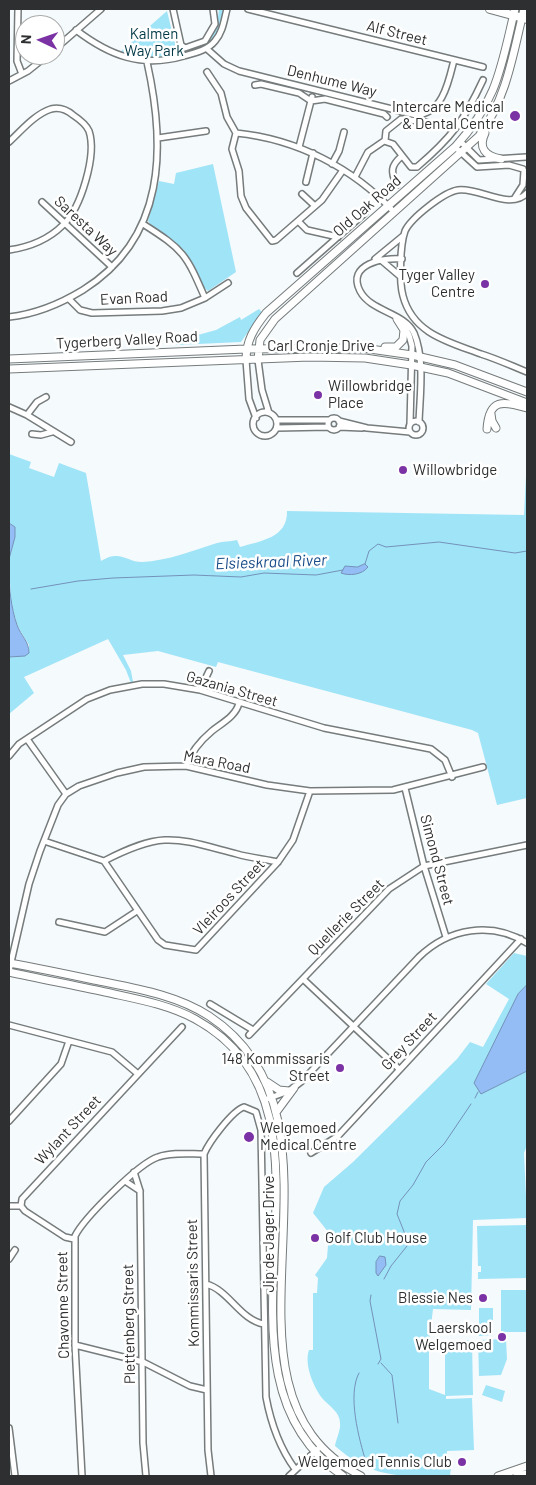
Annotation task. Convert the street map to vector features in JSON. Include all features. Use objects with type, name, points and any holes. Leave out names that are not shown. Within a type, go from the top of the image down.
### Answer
[{"type":"main road","points":[[490,9],[514,12],[525,18]]},
{"type":"main road","name":"Old Oak Road","points":[[258,360],[258,348],[263,335],[275,319],[323,274],[464,151],[490,121],[504,92],[525,18],[524,9]]},
{"type":"main road","name":"Old Oak Road","points":[[246,360],[246,349],[258,323],[297,285],[458,144],[477,122],[493,92],[514,12]]},
{"type":"main road","points":[[490,121],[482,138],[482,147],[487,155],[500,162]]},
{"type":"main road","points":[[297,285],[303,286],[323,274]]},
{"type":"main road","points":[[363,348],[371,346],[394,347],[401,344],[404,333],[397,318]]},
{"type":"main road","points":[[271,348],[266,343],[266,336],[275,319]]},
{"type":"main road","name":"Carl Cronje Drive","points":[[246,349],[363,348],[415,355],[455,365],[527,392]]},
{"type":"main road","name":"Tygerberg Valley Road","points":[[9,359],[246,349]]},
{"type":"main road","name":"Carl Cronje Drive","points":[[246,360],[344,357],[420,366],[470,381],[527,403]]},
{"type":"main road","name":"Tygerberg Valley Road","points":[[9,369],[246,360]]},
{"type":"main road","points":[[487,429],[490,412],[495,406],[505,402],[527,408]]},
{"type":"main road","points":[[490,412],[492,422],[496,428]]},
{"type":"main road","name":"Jip de Jager Drive","points":[[9,967],[143,990],[172,999],[200,1011],[222,1026],[244,1046],[266,1081],[277,1111],[283,1158],[284,1361],[289,1390],[306,1427],[321,1446],[342,1465],[361,1476]]},
{"type":"main road","name":"Jip de Jager Drive","points":[[9,967],[156,1003],[194,1018],[212,1030],[234,1050],[250,1070],[264,1100],[272,1129],[274,1148],[274,1332],[276,1372],[290,1416],[314,1452],[343,1476]]},
{"type":"main road","points":[[266,1081],[279,1090],[292,1089]]},
{"type":"main road","points":[[277,1111],[292,1089]]},
{"type":"main road","points":[[498,1476],[527,1466]]},
{"type":"main road","points":[[517,1476],[527,1474]]},
{"type":"street","points":[[18,9],[17,61],[22,74]]},
{"type":"street","points":[[65,39],[101,9]]},
{"type":"street","points":[[173,9],[181,45],[186,48],[206,40],[215,24],[213,9]]},
{"type":"street","points":[[76,30],[114,54],[147,62],[179,58],[207,49],[220,35],[227,9]]},
{"type":"street","name":"Alf Street","points":[[248,9],[483,67]]},
{"type":"street","name":"Denhume Way","points":[[207,49],[232,68],[416,115],[427,112],[439,101],[447,88],[454,60]]},
{"type":"street","points":[[9,317],[44,310],[69,299],[100,278],[112,267],[143,224],[156,184],[158,138],[156,108],[147,62]]},
{"type":"street","points":[[9,81],[34,65]]},
{"type":"street","points":[[208,72],[221,93],[227,117],[236,132],[232,151],[238,167],[240,192],[246,208],[272,241],[276,240],[315,206],[329,191],[343,170]]},
{"type":"street","points":[[385,141],[393,144],[410,167],[416,168],[445,144],[468,112],[484,80]]},
{"type":"street","points":[[255,85],[259,84],[297,92],[311,99],[325,99],[384,114],[387,117]]},
{"type":"street","points":[[300,147],[311,99]]},
{"type":"street","points":[[9,142],[40,115],[52,109],[68,111],[86,126],[90,137],[88,169],[79,198],[65,223],[40,242],[9,250]]},
{"type":"street","points":[[385,141],[386,131],[401,119],[426,122]]},
{"type":"street","points":[[158,138],[206,131]]},
{"type":"street","points":[[236,132],[265,137],[300,147],[313,153],[369,187],[393,213]]},
{"type":"street","points":[[332,164],[339,151],[344,132]]},
{"type":"street","points":[[355,177],[368,152],[385,141]]},
{"type":"street","points":[[458,144],[464,151],[480,160],[512,165],[525,173]]},
{"type":"street","points":[[306,182],[313,153]]},
{"type":"street","points":[[397,185],[391,175],[393,164],[402,156]]},
{"type":"street","points":[[500,162],[527,157],[522,188],[513,199]]},
{"type":"street","points":[[500,162],[525,173]]},
{"type":"street","points":[[527,193],[523,197],[513,199],[467,190],[451,192],[423,212],[408,226],[404,236],[401,277],[402,293],[406,306],[416,320],[430,333],[444,341],[527,372]]},
{"type":"street","points":[[302,194],[315,206]]},
{"type":"street","name":"Saresta Way","points":[[42,202],[112,267]]},
{"type":"street","points":[[297,273],[365,213]]},
{"type":"street","points":[[298,221],[307,230],[338,237]]},
{"type":"street","points":[[143,224],[182,251],[205,298]]},
{"type":"street","points":[[404,236],[360,272],[358,279],[359,289],[366,298],[410,327],[416,338],[415,355],[411,365],[410,432]]},
{"type":"street","points":[[373,262],[380,259],[402,259]]},
{"type":"street","points":[[380,259],[401,277]]},
{"type":"street","name":"Evan Road","points":[[69,299],[80,310],[105,313],[169,310],[205,298],[228,282]]},
{"type":"street","points":[[276,420],[329,420],[333,418],[364,427],[410,432],[416,435],[421,432],[423,426],[419,422],[420,366],[415,355]]},
{"type":"street","name":"Old Oak Road","points":[[246,360],[250,399],[256,418]]},
{"type":"street","name":"Old Oak Road","points":[[258,360],[262,390],[269,413]]},
{"type":"street","points":[[27,415],[34,405],[46,397]]},
{"type":"street","points":[[9,407],[27,415],[71,442]]},
{"type":"street","points":[[262,413],[269,413],[276,420],[277,428],[271,435],[260,435],[255,429],[256,418],[262,413]]},
{"type":"street","points":[[328,427],[329,420]]},
{"type":"street","points":[[339,421],[339,428]]},
{"type":"street","points":[[398,431],[415,421],[419,422]]},
{"type":"street","points":[[277,428],[328,427],[334,430],[364,427]]},
{"type":"street","points":[[32,434],[41,435],[52,432]]},
{"type":"street","points":[[200,690],[209,671]]},
{"type":"street","name":"Gazania Street","points":[[9,756],[27,739],[87,699],[133,684],[154,684],[200,690],[324,728],[431,748],[445,760],[452,777]]},
{"type":"street","points":[[186,766],[190,755],[201,742],[236,712],[239,703]]},
{"type":"street","points":[[9,967],[29,884],[55,811],[66,794],[27,739]]},
{"type":"street","name":"Mara Road","points":[[66,794],[80,786],[117,773],[144,767],[186,766],[268,785],[310,791],[406,788],[483,767]]},
{"type":"street","name":"Simond Street","points":[[406,788],[424,866],[446,937]]},
{"type":"street","name":"Vleiroos Street","points":[[104,861],[137,912],[161,943],[188,950],[196,950],[278,862],[293,840],[310,791]]},
{"type":"street","points":[[44,841],[104,861],[140,844],[172,839],[197,842],[240,855],[278,862]]},
{"type":"street","name":"Quellerie Street","points":[[210,1004],[251,1033],[383,894],[424,866],[527,845]]},
{"type":"street","points":[[59,922],[105,932],[137,912]]},
{"type":"street","points":[[264,1100],[292,1089],[354,1027],[419,957],[446,937],[483,929],[511,934],[525,940]]},
{"type":"street","name":"Grey Street","points":[[311,1153],[338,1136],[399,1069],[525,940]]},
{"type":"street","points":[[303,979],[399,1069]]},
{"type":"street","points":[[9,1025],[112,1052],[138,1074]]},
{"type":"street","name":"Wylant Street","points":[[21,1206],[23,1197],[182,1027]]},
{"type":"street","points":[[9,1121],[61,1064],[69,1041]]},
{"type":"street","points":[[204,1154],[210,1142],[237,1111],[246,1107],[257,1114],[261,1130],[265,1381],[269,1414],[284,1454],[296,1469]]},
{"type":"street","name":"Chavonne Street","points":[[82,1476],[75,1345],[74,1239],[79,1230],[125,1180],[151,1160],[166,1154],[204,1154]]},
{"type":"street","name":"Kommissaris Street","points":[[204,1154],[207,1390],[211,1476]]},
{"type":"street","name":"Plettenberg Street","points":[[134,1172],[140,1191],[143,1443],[146,1476]]},
{"type":"street","points":[[125,1180],[140,1191]]},
{"type":"street","points":[[9,1206],[21,1206],[25,1211],[60,1234],[74,1239]]},
{"type":"street","points":[[9,1259],[15,1250]]},
{"type":"street","points":[[206,1284],[221,1291],[254,1321],[264,1324]]},
{"type":"street","points":[[75,1345],[143,1362],[190,1386],[207,1390]]},
{"type":"street","points":[[9,1428],[11,1462],[15,1476]]},
{"type":"street","points":[[289,1476],[321,1446]]},
{"type":"green space","name":"Kalmen Way Park","points":[[219,9],[223,9],[223,12],[216,35],[206,46],[195,52],[170,57],[143,57],[119,53],[167,11],[177,52],[206,43],[217,26]]},
{"type":"green space","points":[[213,164],[236,272],[208,291],[203,287],[184,250],[148,221],[159,181],[174,184],[176,173]]},
{"type":"green space","points":[[259,309],[262,312],[241,342],[176,345],[176,341],[216,330],[240,317],[241,320]]},
{"type":"green space","points":[[9,454],[31,462],[29,468],[54,477],[59,463],[86,473],[101,561],[118,556],[142,562],[171,557],[219,542],[237,540],[240,547],[264,540],[278,533],[283,527],[287,511],[524,515],[527,457],[527,798],[497,805],[478,733],[472,730],[218,662],[216,667],[158,651],[123,655],[131,671],[133,682],[131,683],[126,670],[108,639],[24,677],[34,693],[9,714],[9,657],[29,653],[29,645],[18,627],[11,604],[9,559],[15,537],[15,527],[9,523]]},
{"type":"green space","points":[[514,953],[527,956],[527,1145],[524,1153],[527,1218],[473,1220],[471,1310],[433,1309],[429,1342],[429,1389],[445,1395],[445,1341],[472,1340],[473,1395],[446,1396],[446,1399],[472,1398],[474,1450],[447,1451],[447,1456],[452,1458],[450,1476],[389,1474],[363,1465],[335,1446],[340,1429],[340,1419],[336,1412],[322,1398],[309,1368],[309,1350],[313,1350],[313,1293],[317,1293],[318,1278],[315,1275],[327,1258],[329,1233],[313,1213],[324,1187],[353,1162],[457,1059],[470,1042],[483,1047],[509,999],[486,984]]},
{"type":"green space","points":[[527,1225],[527,1278],[478,1279],[478,1272],[481,1272],[481,1266],[478,1266],[477,1226]]},
{"type":"green space","points":[[501,1290],[527,1290],[527,1332],[501,1332]]},
{"type":"green space","points":[[479,1308],[493,1308],[493,1335],[479,1336]]},
{"type":"green space","points":[[506,1339],[507,1359],[501,1375],[479,1376],[478,1340]]},
{"type":"green space","points":[[486,1385],[505,1391],[502,1402],[482,1395]]},
{"type":"shaded area","points":[[9,523],[15,527],[15,537],[9,559]]},
{"type":"shaded area","points":[[365,564],[368,567],[359,573],[351,575],[341,573],[345,566],[357,567]]},
{"type":"shaded area","points":[[9,571],[13,612],[29,649],[29,653],[25,656],[9,657]]},
{"type":"shaded area","points":[[527,985],[527,1071],[481,1094],[474,1083],[518,994]]},
{"type":"shaded area","points":[[380,1256],[385,1257],[386,1265],[378,1276],[376,1273],[376,1262]]},
{"type":"waterway","name":"Elsieskraal River","points":[[365,564],[369,551],[378,544],[386,547],[439,542],[515,553],[527,551]]},
{"type":"waterway","name":"Elsieskraal River","points":[[31,589],[78,581],[113,578],[194,575],[241,577],[264,573],[316,575],[343,570]]},
{"type":"waterway","points":[[475,1098],[478,1092]]},
{"type":"waterway","points":[[384,1279],[391,1266],[407,1246],[407,1239],[397,1214],[400,1201],[413,1185],[426,1162],[444,1144],[471,1104]]},
{"type":"waterway","points":[[371,1295],[370,1301],[381,1359],[378,1364]]},
{"type":"waterway","points":[[381,1363],[392,1375],[398,1423]]},
{"type":"waterway","points":[[359,1373],[354,1393],[354,1405],[360,1441],[366,1462]]},
{"type":"place","name":"Intercare Medical & Dental Centre","points":[[515,116]]},
{"type":"place","name":"Tyger Valley Centre","points":[[485,284]]},
{"type":"place","name":"Willowbridge Place","points":[[318,395]]},
{"type":"place","name":"Willowbridge","points":[[403,470]]},
{"type":"place","name":"148 Kommissaris Street","points":[[340,1068]]},
{"type":"place","name":"Welgemoed Medical Centre","points":[[249,1137]]},
{"type":"place","name":"Golf Club House","points":[[315,1238]]},
{"type":"place","name":"Blessie Nes","points":[[483,1298]]},
{"type":"place","name":"Laerskool Welgemoed","points":[[502,1337]]},
{"type":"place","name":"Welgemoed Tennis Club","points":[[462,1462]]}]
